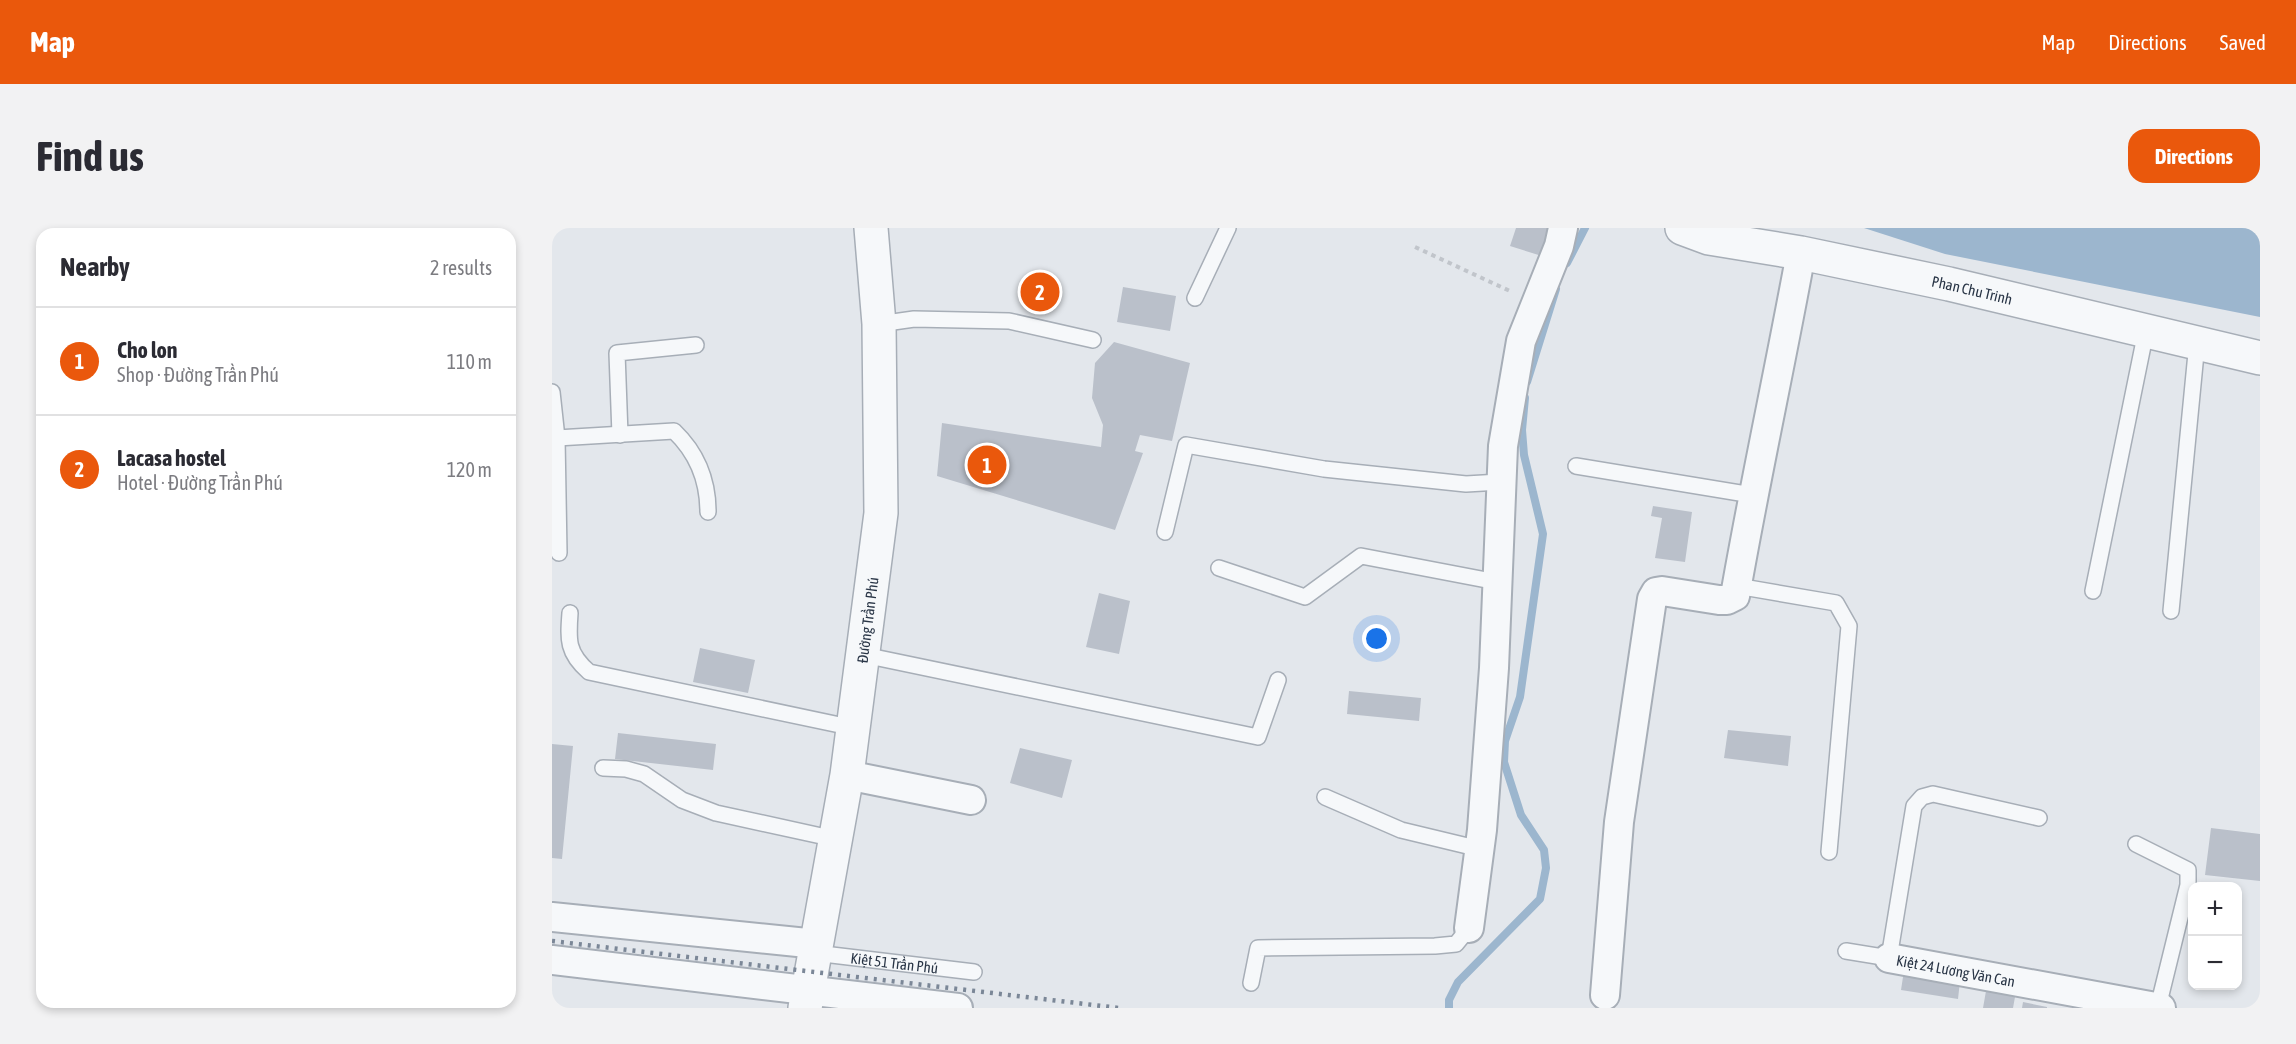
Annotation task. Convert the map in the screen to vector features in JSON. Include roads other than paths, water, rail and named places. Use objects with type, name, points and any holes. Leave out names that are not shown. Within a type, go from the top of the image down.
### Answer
[{"type":"street","name":"Đường Trần Phú","points":[[806,1000],[847,775],[881,513],[879,324],[871,228]]},
{"type":"street","points":[[1469,928],[1479,849],[1494,669],[1503,446],[1521,341],[1559,246],[1563,228]]},
{"type":"street","name":"Phan Chu Trinh","points":[[1682,228],[1708,238],[1801,253],[2260,358]]},
{"type":"street","points":[[1605,995],[1619,822],[1652,599],[1656,592],[1662,591],[1727,600],[1735,596],[1752,495],[1773,404],[1801,253]]},
{"type":"street","points":[[847,775],[971,800]]},
{"type":"street","points":[[552,917],[816,948]]},
{"type":"street","name":"Kiệt 24 Lương Văn Can","points":[[1889,958],[2160,1008]]},
{"type":"street","points":[[552,960],[806,1000],[958,1008]]},
{"type":"lane","points":[[1195,298],[1228,228]]},
{"type":"lane","points":[[879,324],[914,319],[1009,321],[1093,340]]},
{"type":"lane","points":[[2093,591],[2146,331]]},
{"type":"lane","points":[[2171,611],[2197,343]]},
{"type":"lane","points":[[620,435],[617,353],[696,345]]},
{"type":"lane","points":[[552,392],[556,438],[559,553]]},
{"type":"lane","points":[[556,438],[674,431],[703,474],[708,492],[708,512]]},
{"type":"lane","points":[[1165,532],[1186,445],[1324,469],[1466,484],[1500,482]]},
{"type":"lane","points":[[1576,466],[1752,495]]},
{"type":"lane","points":[[1219,568],[1305,597],[1360,556],[1497,582]]},
{"type":"lane","points":[[1737,586],[1836,603],[1849,627],[1829,852]]},
{"type":"lane","points":[[570,613],[568,640],[575,660],[589,672],[854,728]]},
{"type":"lane","points":[[864,655],[1258,736],[1278,680]]},
{"type":"lane","points":[[603,768],[626,769],[644,774],[664,785],[682,800],[716,813],[835,839]]},
{"type":"lane","name":"Kiệt 24 Lương Văn Can","points":[[1889,958],[1914,806],[1922,797],[1933,794],[2040,818]]},
{"type":"lane","points":[[1325,797],[1401,830],[1479,849]]},
{"type":"lane","points":[[2136,843],[2188,870],[2188,885],[2160,1008]]},
{"type":"lane","points":[[1251,983],[1258,948],[1435,946],[1456,944],[1469,928]]},
{"type":"lane","name":"Kiệt 51 Trần Phú","points":[[816,948],[974,972]]},
{"type":"lane","points":[[1846,951],[1889,958]]},
{"type":"water","points":[[1864,228],[2260,228],[2260,317],[1945,254]]},
{"type":"waterway","points":[[1567,263],[1585,228]]},
{"type":"waterway","points":[[1527,382],[1556,289]]},
{"type":"waterway","points":[[1449,1008],[1449,1000],[1458,982],[1540,899],[1546,868],[1544,850],[1521,815],[1504,762],[1505,741],[1520,697],[1543,534],[1524,455],[1522,430],[1525,398]]},
{"type":"railway","points":[[552,941],[1119,1008]]},
{"type":"place","name":"Lacasa hostel","points":[[1040,292]]},
{"type":"place","name":"Cho lon","points":[[987,465]]}]
